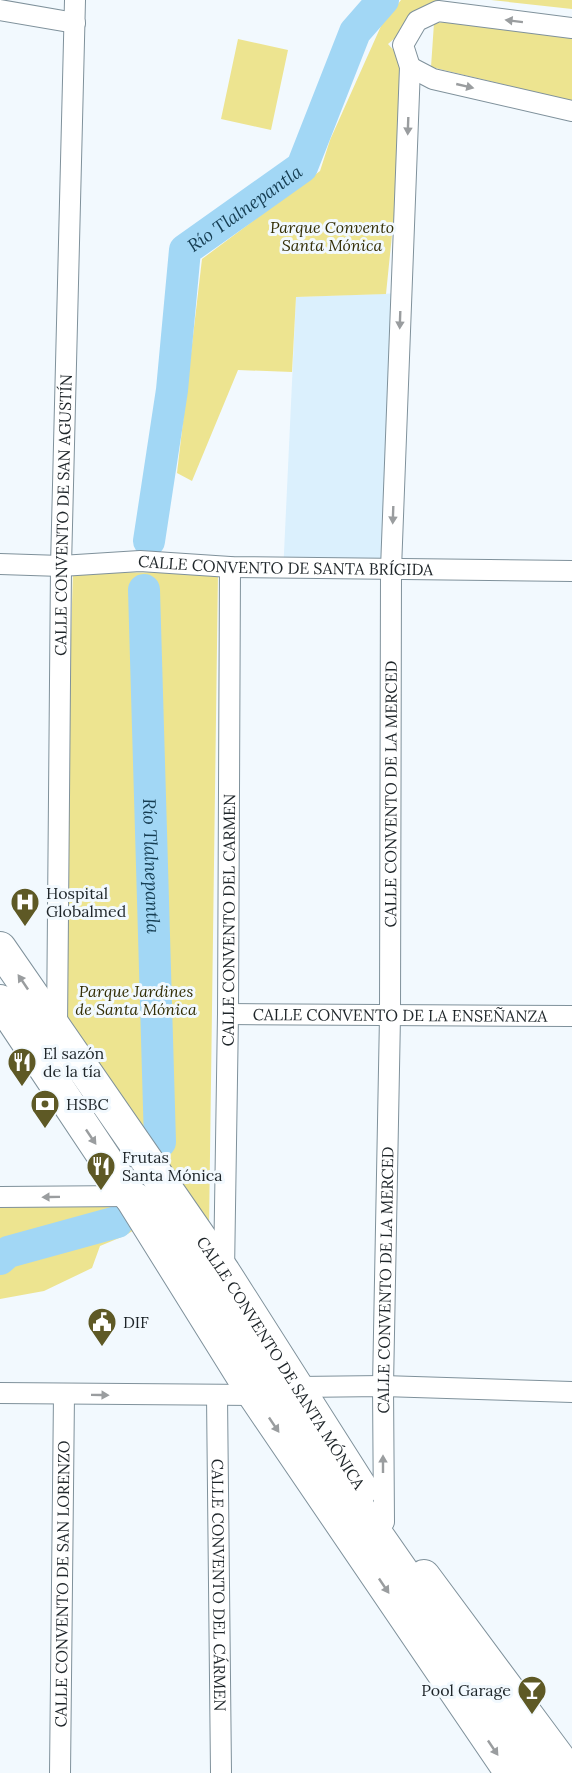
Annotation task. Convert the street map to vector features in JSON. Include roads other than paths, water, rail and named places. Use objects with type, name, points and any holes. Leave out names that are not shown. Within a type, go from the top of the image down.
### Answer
[{"type":"highway","points":[[163,1183],[166,1219]]},
{"type":"highway","points":[[130,1196],[166,1219],[275,1389],[542,1773]]},
{"type":"main road","name":"CALLE CONVENTO DE SANTA MÓNICA","points":[[0,948],[225,1272],[275,1389],[511,1773]]},
{"type":"main road","name":"CALLE CONVENTO DE SANTA MÓNICA","points":[[1,1004],[130,1196],[275,1389],[384,1522],[570,1773]]},
{"type":"street","name":"CALLE CONVENTO DE SAN AGUSTÍN","points":[[57,1031],[61,566],[75,0]]},
{"type":"street","points":[[0,10],[75,23]]},
{"type":"street","name":"CALLE CONVENTO DE LA MERCED","points":[[384,1522],[383,1386],[390,1016],[391,569],[410,67],[403,45],[417,21],[438,11],[572,28]]},
{"type":"street","points":[[410,67],[433,79],[572,111]]},
{"type":"street","name":"CALLE CONVENTO DE SANTA BRÍGIDA","points":[[0,564],[61,566],[146,561],[230,567],[572,571]]},
{"type":"street","name":"CALLE CONVENTO DEL CARMEN","points":[[225,1272],[230,567]]},
{"type":"street","name":"CALLE CONVENTO DE LA ENSEÑANZA","points":[[228,1014],[572,1016]]},
{"type":"street","points":[[0,1197],[130,1196]]},
{"type":"street","points":[[0,1393],[217,1396],[275,1389],[383,1386],[572,1392]]},
{"type":"street","name":"CALLE CONVENTO DE SAN LORENZO","points":[[60,1773],[64,1394]]},
{"type":"street","name":"CALLE CONVENTO DEL CÁRMEN","points":[[217,1396],[221,1773]]},
{"type":"waterway","name":"Río Tlalnepantla","points":[[149,541],[172,390],[185,250],[302,167],[355,32],[383,0]]},
{"type":"waterway","name":"Río Tlalnepantla","points":[[144,590],[160,1142]]},
{"type":"waterway","name":"Río Tlalnepantla","points":[[0,1259],[8,1252],[117,1222]]},
{"type":"place","name":"Hospital Globalmed","points":[[25,928]]},
{"type":"place","name":"El sazón de la tía","points":[[22,1088]]},
{"type":"place","name":"HSBC","points":[[45,1130]]},
{"type":"place","name":"Frutas Santa Mónica","points":[[101,1192]]},
{"type":"place","name":"DIF","points":[[102,1348]]},
{"type":"place","name":"Pool Garage","points":[[532,1716]]},
{"type":"park label","name":"Parque Convento Santa Mónica","points":[[332,236]]},
{"type":"park label","name":"Parque Jardines de Santa Mónica","points":[[136,1000]]}]
